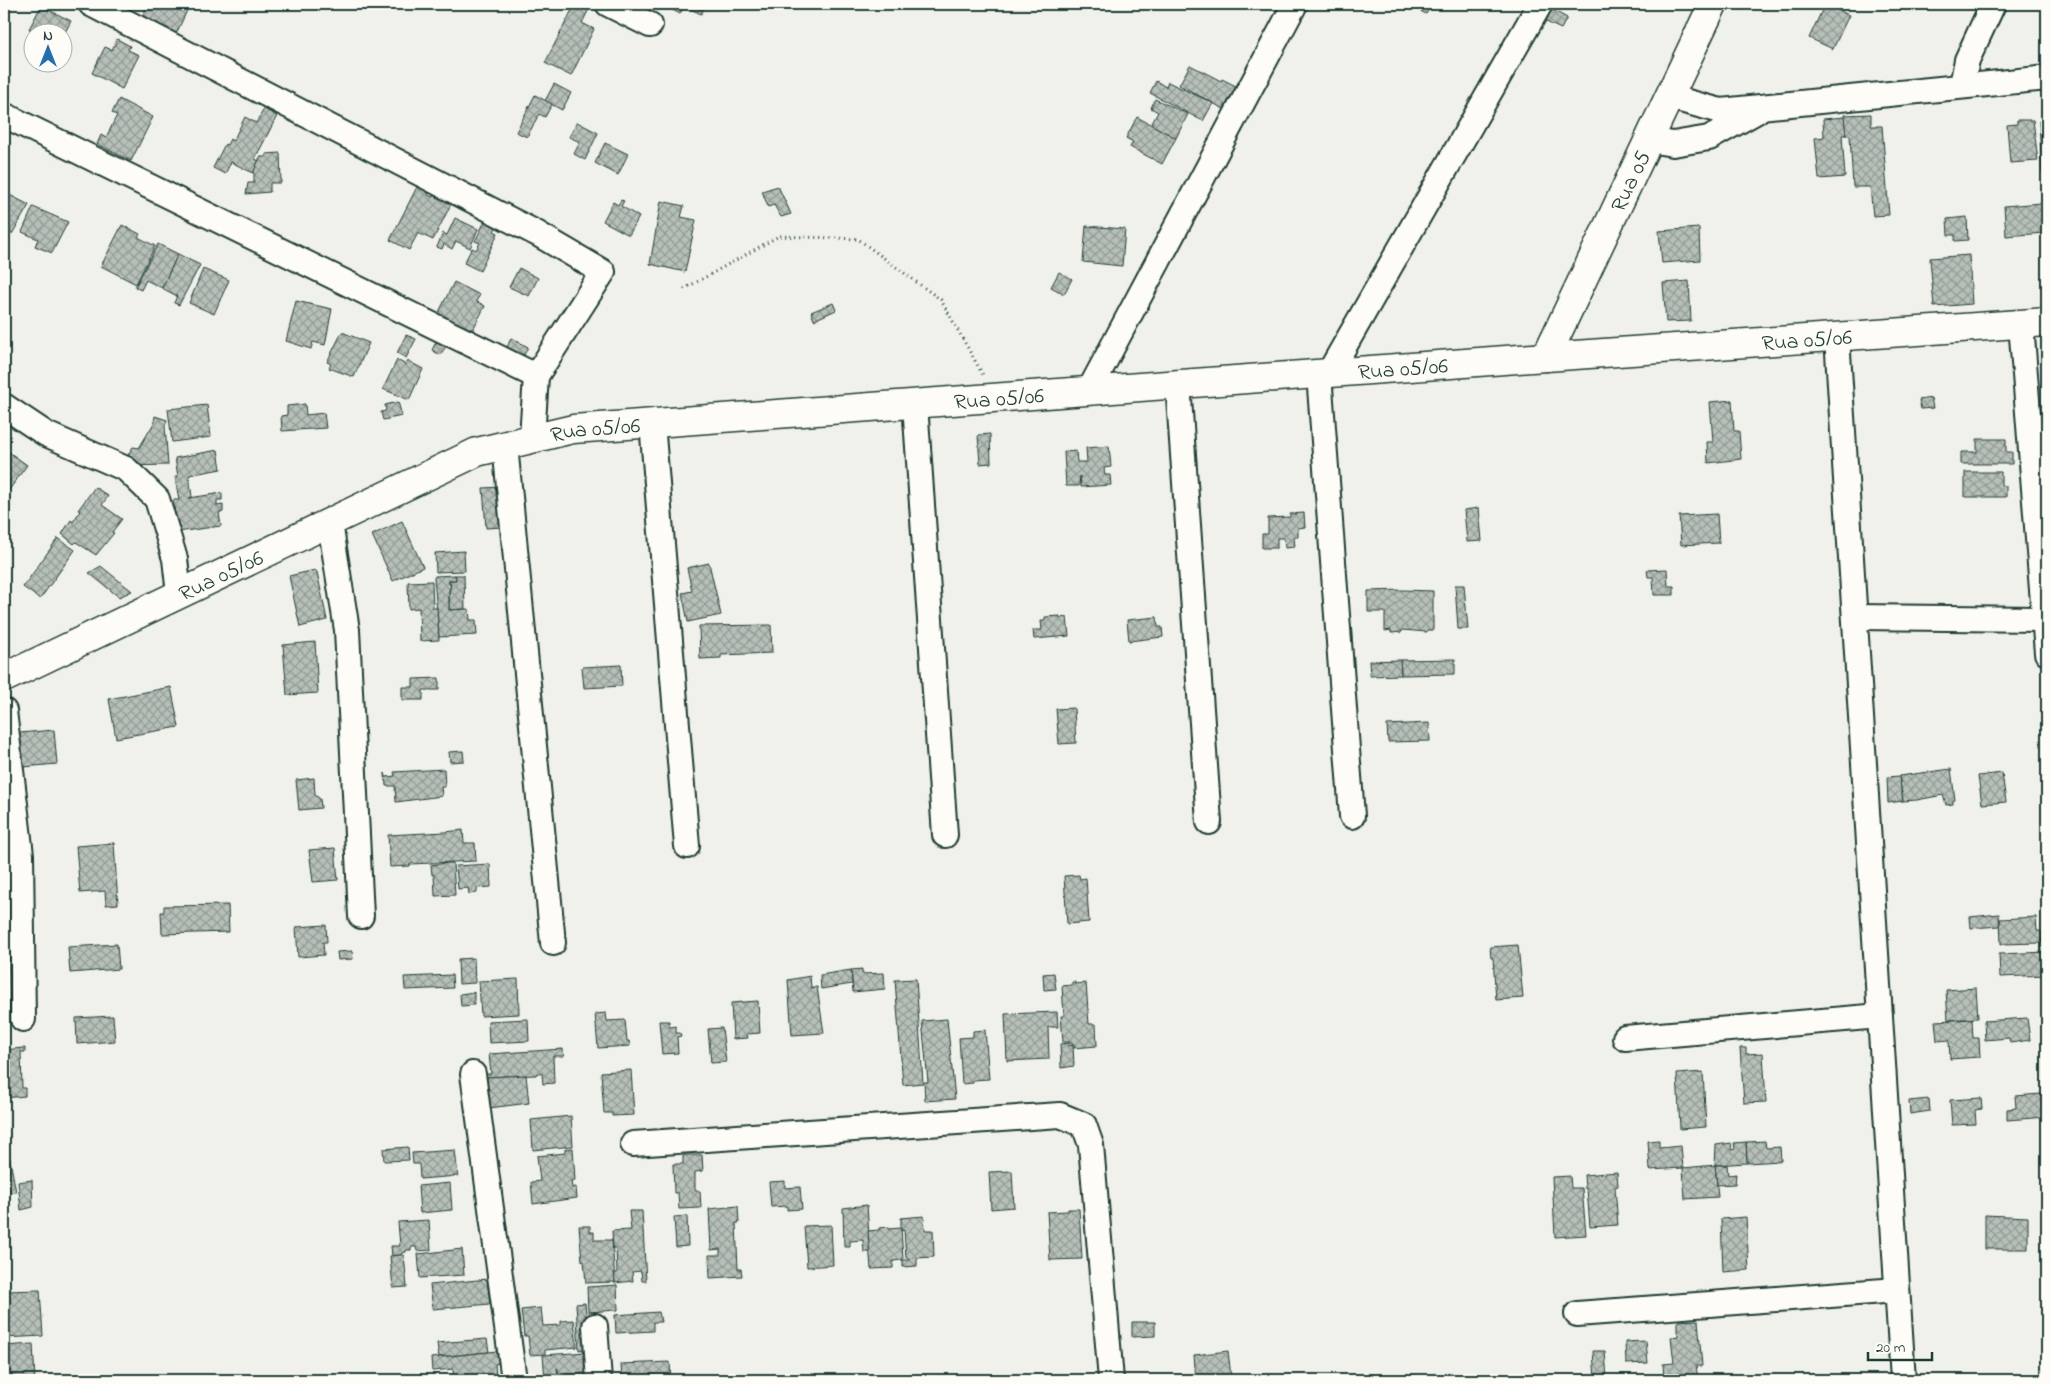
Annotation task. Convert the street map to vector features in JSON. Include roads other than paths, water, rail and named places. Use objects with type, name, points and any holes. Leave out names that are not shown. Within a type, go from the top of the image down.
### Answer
[{"type":"street","points":[[92,4],[538,234],[603,272],[536,376],[532,438]]},
{"type":"street","points":[[608,4],[650,25]]},
{"type":"street","points":[[1090,391],[1295,4]]},
{"type":"street","points":[[1352,816],[1324,374],[1540,4]]},
{"type":"street","name":"Rua 05","points":[[1546,357],[1713,4]]},
{"type":"street","points":[[1962,86],[1967,60],[1993,4]]},
{"type":"street","points":[[1669,97],[1721,111],[2047,78]]},
{"type":"street","points":[[1649,140],[1673,144],[1709,138],[1765,106]]},
{"type":"street","points":[[4,115],[536,376]]},
{"type":"street","points":[[2034,323],[2044,619],[2047,653]]},
{"type":"street","name":"Rua 05/06","points":[[4,678],[330,524],[477,452],[573,430],[1546,357],[2034,323]]},
{"type":"street","points":[[1837,337],[1902,1380]]},
{"type":"street","points":[[1178,384],[1209,822]]},
{"type":"street","points":[[915,404],[944,834]]},
{"type":"street","points":[[4,406],[46,434],[126,469],[157,499],[175,559],[179,594]]},
{"type":"street","points":[[652,424],[687,846]]},
{"type":"street","points":[[505,445],[553,943]]},
{"type":"street","points":[[330,524],[347,630],[361,916]]},
{"type":"street","points":[[1855,618],[2044,619]]},
{"type":"street","points":[[4,711],[21,855],[24,1019]]},
{"type":"street","points":[[1625,1038],[1880,1016]]},
{"type":"street","points":[[473,1074],[514,1380]]},
{"type":"street","points":[[633,1144],[1060,1115],[1084,1125],[1091,1145],[1110,1380]]},
{"type":"street","points":[[1578,1314],[1897,1290]]},
{"type":"street","points":[[595,1326],[599,1380]]}]
